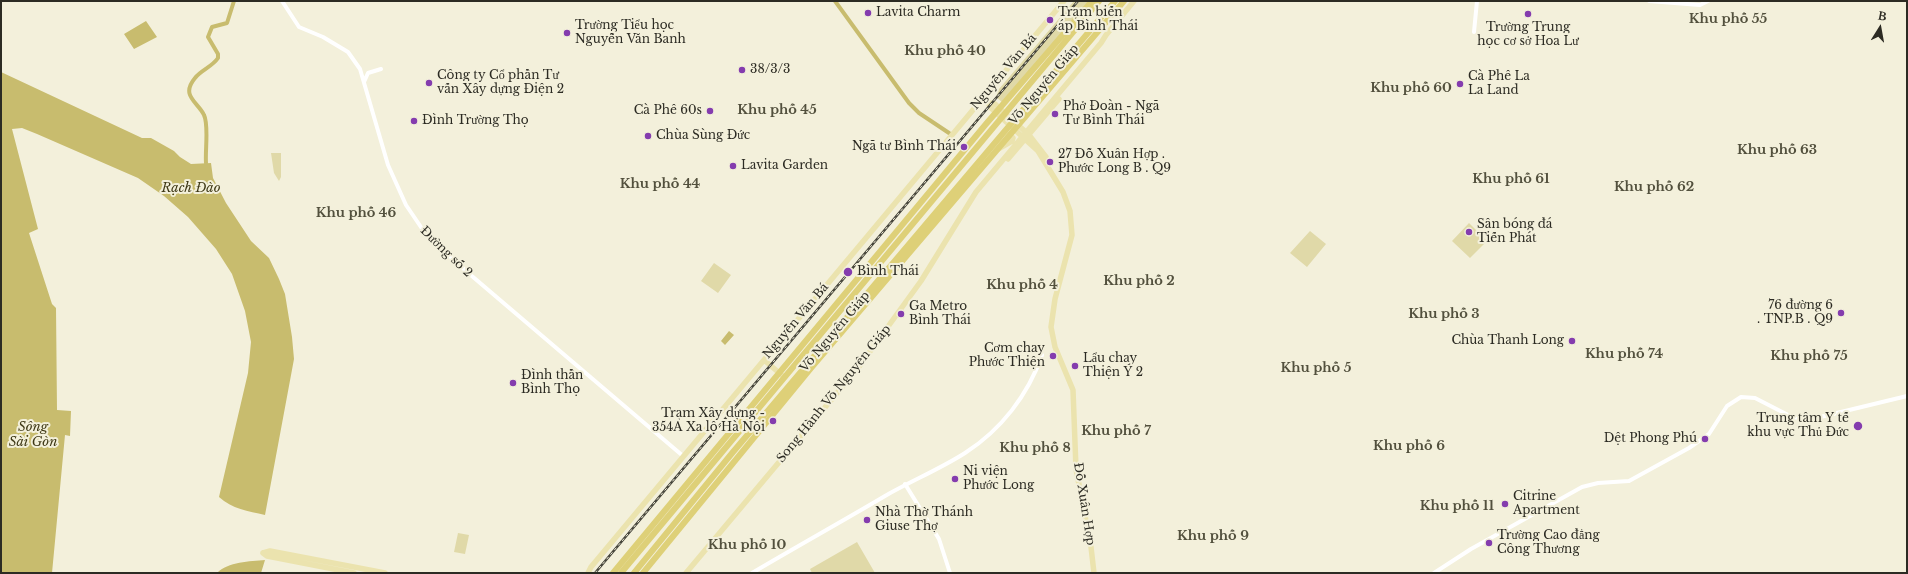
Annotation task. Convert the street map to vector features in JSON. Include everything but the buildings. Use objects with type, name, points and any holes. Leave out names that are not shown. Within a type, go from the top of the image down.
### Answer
[{"type":"highway","name":"Võ Nguyên Giáp","points":[[621,573],[998,110],[1092,1]]},
{"type":"highway","name":"Võ Nguyên Giáp","points":[[613,573],[1099,1]]},
{"type":"highway","name":"Võ Nguyên Giáp","points":[[645,572],[811,368],[998,150],[1010,135],[1014,125],[1038,93],[1115,1]]},
{"type":"highway","name":"Võ Nguyên Giáp","points":[[634,573],[733,452],[1001,137],[1037,104],[1124,1]]},
{"type":"highway","points":[[1037,104],[1038,93]]},
{"type":"highway","points":[[1001,137],[1010,135]]},
{"type":"main road","name":"Nguyễn Văn Bá","points":[[588,573],[591,567],[683,456],[1064,1]]},
{"type":"main road","name":"Song Hành Võ Nguyên Giáp","points":[[1106,38],[1106,35],[1134,1]]},
{"type":"main road","name":"Song Hành Võ Nguyên Giáp","points":[[686,573],[858,368],[905,305],[927,273],[968,203],[997,166],[1003,164],[1099,44],[1109,36],[1139,1]]},
{"type":"main road","name":"Song Hành Võ Nguyên Giáp","points":[[1026,136],[1050,110],[1100,47],[1101,43]]},
{"type":"main road","name":"Đỗ Xuân Hợp","points":[[984,96],[990,103],[995,104],[1003,115],[1042,150],[1067,200],[1073,229],[1055,299],[1051,327],[1055,347],[1073,390],[1076,469],[1091,547],[1094,573]]},
{"type":"main road","points":[[764,360],[782,375]]},
{"type":"main road","points":[[354,573],[267,556],[263,553],[270,551],[385,573]]},
{"type":"main road","name":"Nguyễn Văn Bá","points":[[583,573],[591,567]]},
{"type":"street","name":"Đường số 2","points":[[282,1],[299,27],[323,37],[348,52],[360,69],[388,165],[406,205],[425,233],[466,272],[683,456]]},
{"type":"street","points":[[1474,32],[1477,1]]},
{"type":"street","points":[[1649,1],[1700,5],[1708,1]]},
{"type":"street","points":[[364,82],[368,72],[381,69]]},
{"type":"street","points":[[752,573],[905,484],[963,454],[999,425],[1016,404],[1032,380],[1042,355]]},
{"type":"street","points":[[1434,573],[1472,549],[1582,487],[1598,483],[1629,481],[1689,448],[1709,434],[1727,406],[1740,397],[1754,398],[1790,416],[1808,420],[1907,396]]},
{"type":"street","points":[[905,484],[939,539],[950,573]]},
{"type":"shaded area","points":[[1074,1],[1089,1],[1002,102],[996,97],[999,89]]},
{"type":"shaded area","points":[[271,153],[281,153],[281,177],[279,181],[274,173]]},
{"type":"shaded area","name":"Sân bóng đá Tiến Phát","points":[[1469,223],[1487,241],[1470,258],[1452,241]]},
{"type":"shaded area","points":[[1310,231],[1326,244],[1307,267],[1290,253]]},
{"type":"shaded area","points":[[714,263],[731,275],[718,293],[701,281]]},
{"type":"shaded area","points":[[458,533],[469,535],[465,554],[454,552]]},
{"type":"shaded area","points":[[857,542],[875,573],[812,573],[810,569]]},
{"type":"water","points":[[146,21],[157,37],[134,49],[124,34]]},
{"type":"water","points":[[1,72],[142,138],[151,138],[174,151],[191,164],[211,163],[213,178],[226,203],[251,241],[269,258],[285,294],[294,359],[265,515],[235,507],[219,497],[248,373],[251,342],[245,311],[232,274],[216,249],[188,217],[164,196],[138,178],[22,128],[12,129],[38,229],[29,233],[52,304],[56,308],[57,410],[71,411],[70,436],[65,435],[52,573],[1,573]]},
{"type":"water","points":[[729,331],[734,335],[725,345],[721,341]]},
{"type":"water","points":[[265,560],[261,573],[217,573],[233,564]]},
{"type":"waterway","points":[[206,163],[207,131],[205,119],[201,110],[192,98],[189,90],[197,75],[213,64],[218,58],[218,54],[208,37],[212,27],[227,23],[234,1]]},
{"type":"waterway","points":[[835,1],[909,103],[919,113],[949,133]]},
{"type":"railway","points":[[595,573],[1078,1]]},
{"type":"place","name":"Lavita Charm","points":[[868,13]]},
{"type":"place","name":"Trường Trung học cơ sở Hoa Lư","points":[[1528,14]]},
{"type":"place","name":"Trạm biến áp Bình Thái","points":[[1050,20]]},
{"type":"place","name":"Trường Tiểu học Nguyễn Văn Banh","points":[[567,33]]},
{"type":"place","name":"38/3/3","points":[[742,70]]},
{"type":"place","name":"Công ty Cổ phần Tư vấn Xây dựng Điện 2","points":[[429,83]]},
{"type":"place","name":"Cà Phê La La Land","points":[[1460,84]]},
{"type":"place","name":"Cà Phê 60s","points":[[710,111]]},
{"type":"place","name":"Phở Đoàn - Ngã Tư Bình Thái","points":[[1055,114]]},
{"type":"place","name":"Đình Trường Thọ","points":[[414,121]]},
{"type":"place","name":"Chùa Sùng Đức","points":[[648,136]]},
{"type":"place","name":"Ngã tư Bình Thái","points":[[964,147]]},
{"type":"place","name":"27 Đỗ Xuân Hợp . Phước Long B . Q9","points":[[1050,162]]},
{"type":"place","name":"Lavita Garden","points":[[733,166]]},
{"type":"place","name":"Sân bóng đá Tiến Phát","points":[[1469,232]]},
{"type":"place","name":"Bình Thái","points":[[848,272]]},
{"type":"place","name":"76 đường 6 . TNP.B . Q9","points":[[1841,313]]},
{"type":"place","name":"Ga Metro Bình Thái","points":[[901,314]]},
{"type":"place","name":"Chùa Thanh Long","points":[[1572,341]]},
{"type":"place","name":"Cơm chay Phước Thiện","points":[[1053,356]]},
{"type":"place","name":"Lẩu chay Thiện Ý 2","points":[[1075,366]]},
{"type":"place","name":"Đình thần Bình Thọ","points":[[513,383]]},
{"type":"place","name":"Trạm Xây dựng - 354A Xa lộ Hà Nội","points":[[773,421]]},
{"type":"place","name":"Trung tâm Y tế khu vực Thủ Đức","points":[[1858,426]]},
{"type":"place","name":"Dệt Phong Phú","points":[[1705,439]]},
{"type":"place","name":"Ni viện Phước Long","points":[[955,479]]},
{"type":"place","name":"Citrine Apartment","points":[[1505,504]]},
{"type":"place","name":"Nhà Thờ Thánh Giuse Thợ","points":[[867,520]]},
{"type":"place","name":"Trường Cao đẳng Công Thương","points":[[1489,543]]},
{"type":"district","name":"Khu phố 55","points":[[1728,19]]},
{"type":"district","name":"Khu phố 40","points":[[945,51]]},
{"type":"district","name":"Khu phố 60","points":[[1411,88]]},
{"type":"district","name":"Khu phố 45","points":[[777,110]]},
{"type":"district","name":"Khu phố 63","points":[[1777,150]]},
{"type":"district","name":"Khu phố 61","points":[[1511,179]]},
{"type":"district","name":"Khu phố 44","points":[[660,184]]},
{"type":"district","name":"Khu phố 62","points":[[1654,187]]},
{"type":"district","name":"Khu phố 46","points":[[356,213]]},
{"type":"district","name":"Khu phố 2","points":[[1139,281]]},
{"type":"district","name":"Khu phố 4","points":[[1022,285]]},
{"type":"district","name":"Khu phố 3","points":[[1444,314]]},
{"type":"district","name":"Khu phố 74","points":[[1624,354]]},
{"type":"district","name":"Khu phố 75","points":[[1809,356]]},
{"type":"district","name":"Khu phố 5","points":[[1316,368]]},
{"type":"district","name":"Khu phố 7","points":[[1116,431]]},
{"type":"district","name":"Khu phố 6","points":[[1409,446]]},
{"type":"district","name":"Khu phố 8","points":[[1035,448]]},
{"type":"district","name":"Khu phố 11","points":[[1457,506]]},
{"type":"district","name":"Khu phố 9","points":[[1213,536]]},
{"type":"district","name":"Khu phố 10","points":[[747,545]]},
{"type":"water label","name":"Rạch Đào","points":[[191,188]]},
{"type":"water label","name":"Sông Sài Gòn","points":[[33,434]]}]
